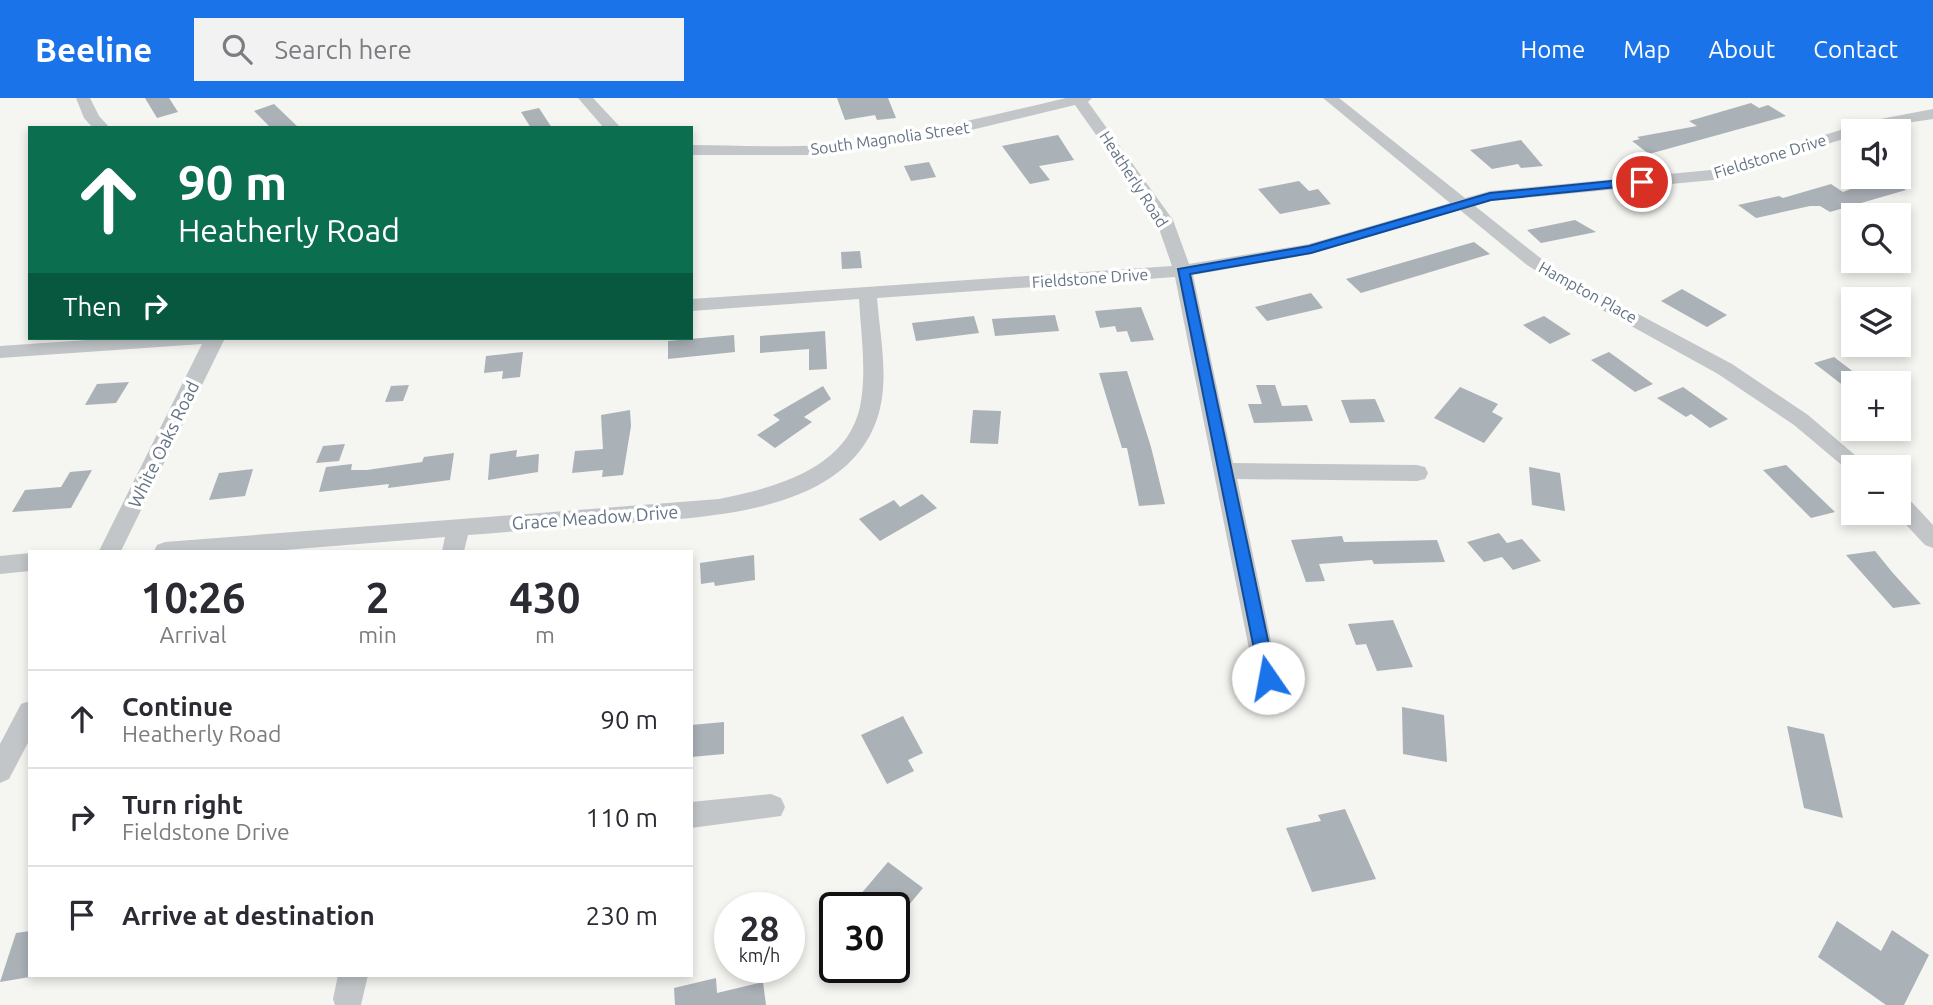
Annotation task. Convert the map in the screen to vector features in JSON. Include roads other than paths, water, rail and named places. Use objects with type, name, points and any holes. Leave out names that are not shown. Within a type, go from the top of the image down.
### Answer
[{"type":"street","points":[[83,98],[92,118],[101,126]]},
{"type":"street","points":[[585,98],[611,126]]},
{"type":"street","name":"South Magnolia Street","points":[[693,150],[817,150],[842,147],[942,132],[1080,98]]},
{"type":"street","name":"Heatherly Road","points":[[1080,98],[1164,220],[1183,271],[1224,471]]},
{"type":"street","name":"Hampton Place","points":[[1330,98],[1533,261],[1572,286],[1726,369],[1801,420],[1843,455]]},
{"type":"street","name":"Fieldstone Drive","points":[[693,304],[1183,271],[1311,249],[1462,204],[1528,191],[1713,175],[1875,124],[1933,114]]},
{"type":"street","name":"Grace Meadow Drive","points":[[177,550],[719,507],[769,498],[812,479],[845,452],[866,422],[871,391],[868,292]]},
{"type":"street","points":[[0,352],[169,340]]},
{"type":"street","name":"White Oaks Road","points":[[110,550],[214,340]]},
{"type":"street","points":[[1268,678],[1224,471],[1417,473]]},
{"type":"street","points":[[1911,516],[1933,539]]},
{"type":"street","points":[[453,550],[459,527]]},
{"type":"street","points":[[0,565],[28,562]]},
{"type":"street","points":[[0,771],[28,716]]},
{"type":"street","points":[[693,815],[771,807]]}]
